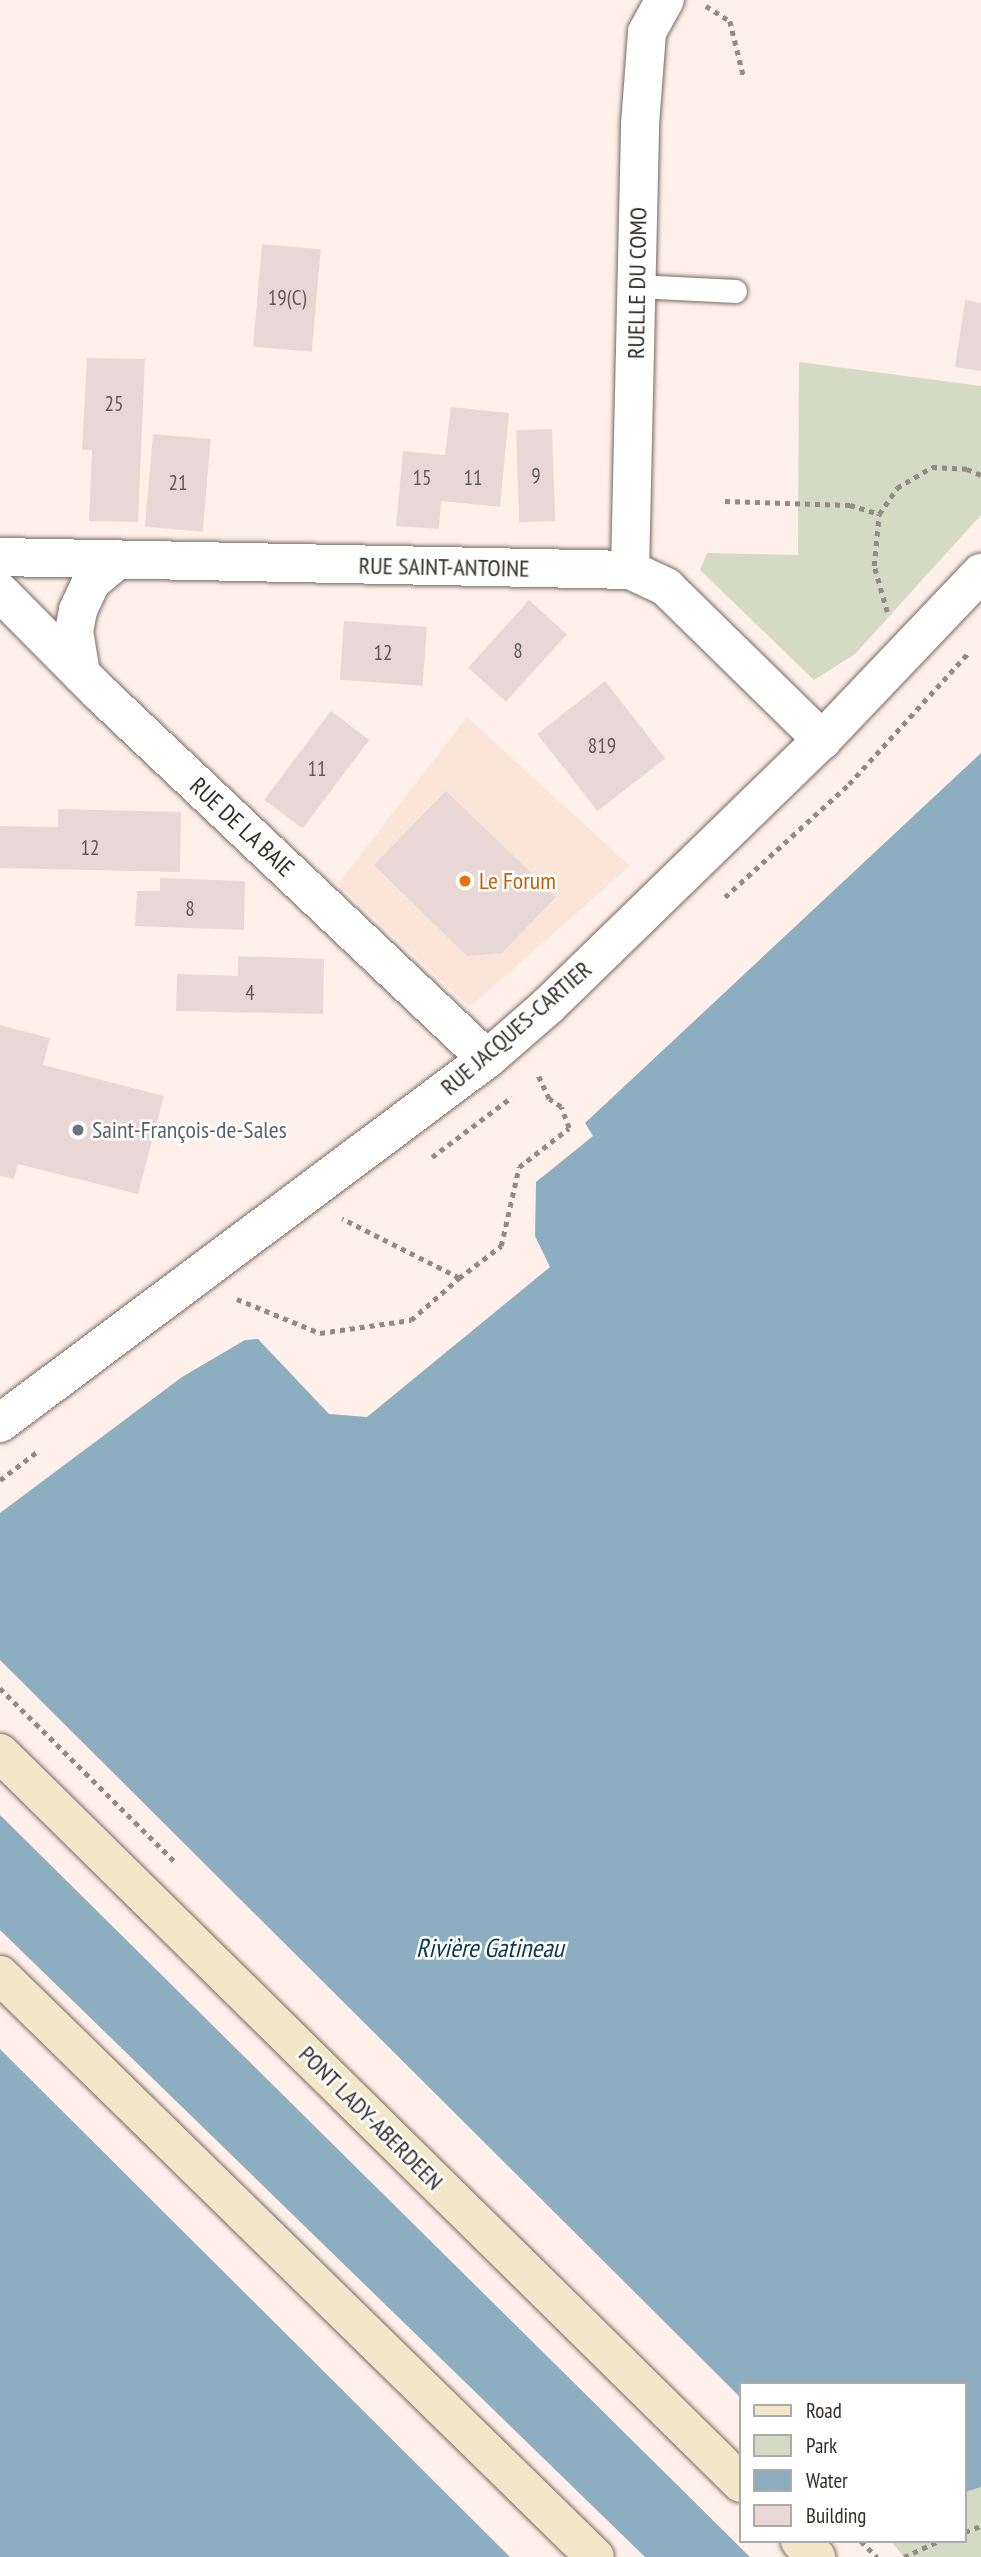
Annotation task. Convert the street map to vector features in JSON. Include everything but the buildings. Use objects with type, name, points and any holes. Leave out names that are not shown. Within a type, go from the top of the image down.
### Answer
[{"type":"main road","name":"PONT LADY-ABERDEEN","points":[[0,1753],[740,2482]]},
{"type":"main road","points":[[0,1975],[595,2557]]},
{"type":"main road","points":[[802,2543],[816,2557]]},
{"type":"street","name":"RUELLE DU COMO","points":[[630,570],[647,32],[665,0]]},
{"type":"street","name":"RUE SAINT-ANTOINE","points":[[0,557],[630,570],[666,587],[822,740]]},
{"type":"street","points":[[81,674],[74,631],[78,610],[91,582],[117,560]]},
{"type":"street","name":"RUE JACQUES-CARTIER","points":[[0,1423],[487,1059],[548,1006],[822,740],[981,573]]},
{"type":"street","name":"RUE DE LA BAIE","points":[[0,592],[81,674],[487,1059]]},
{"type":"lane","points":[[637,286],[735,291]]},
{"type":"path","points":[[696,0],[730,21],[744,78]]},
{"type":"path","points":[[893,623],[880,598],[874,566],[880,514],[897,488],[932,467],[967,469],[981,475]]},
{"type":"path","points":[[725,501],[850,505],[880,514]]},
{"type":"path","points":[[237,1299],[320,1333],[411,1320],[501,1246],[519,1167],[569,1128],[561,1107],[548,1099],[538,1074]]},
{"type":"path","points":[[342,1219],[459,1278]]},
{"type":"path","points":[[863,2543],[877,2557]]},
{"type":"path","points":[[904,2557],[934,2543]]},
{"type":"shaded area","points":[[467,717],[630,866],[470,1007],[338,884]]},
{"type":"green space","points":[[799,362],[981,386],[981,515],[855,654],[814,680],[700,570],[707,553],[798,555]]},
{"type":"green space","points":[[981,2487],[981,2557],[904,2557],[893,2543],[967,2543],[967,2491]]},
{"type":"water","name":"Rivière Gatineau","points":[[981,753],[981,2487],[967,2491],[967,2382],[740,2382],[740,2543],[850,2557],[0,2557],[0,1513],[182,1377],[245,1340],[258,1339],[329,1414],[367,1417],[550,1267],[535,1236],[536,1182],[593,1136],[585,1123]]},
{"type":"pier","points":[[0,1660],[740,2397],[740,2543],[866,2543],[855,2557],[750,2557],[0,1815]]},
{"type":"pier","points":[[0,1930],[645,2557],[510,2557],[0,2049]]},
{"type":"place","name":"Le Forum","points":[[465,881]]},
{"type":"place","name":"Saint-François-de-Sales","points":[[78,1130]]}]
